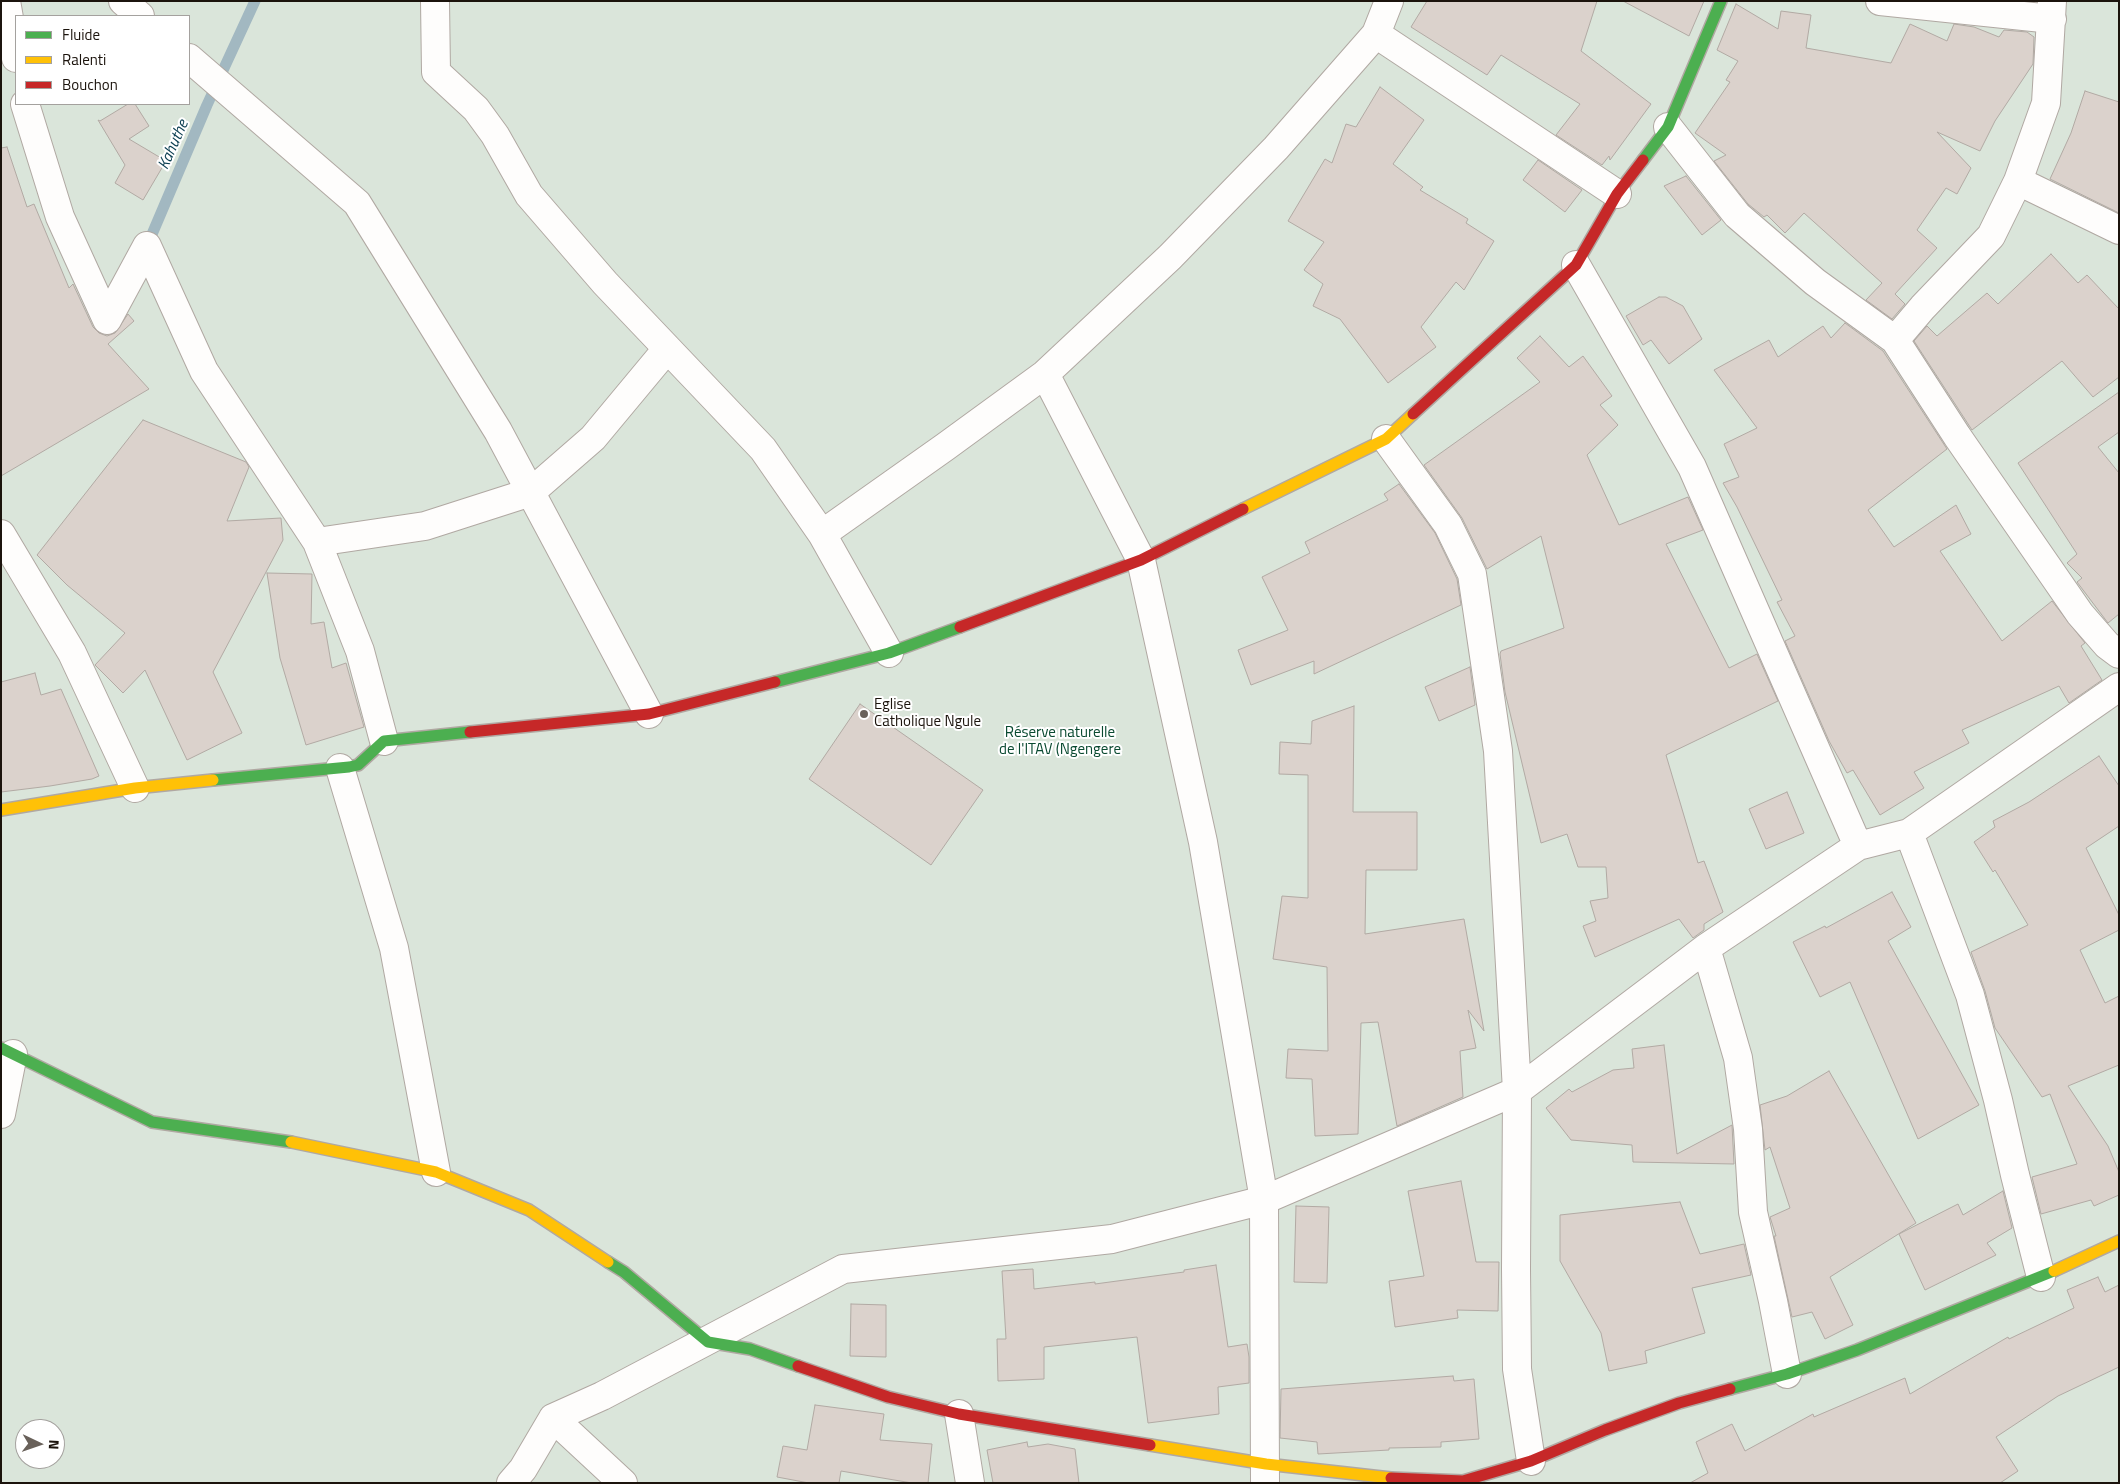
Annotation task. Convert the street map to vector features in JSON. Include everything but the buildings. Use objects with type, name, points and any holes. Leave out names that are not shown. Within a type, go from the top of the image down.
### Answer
[{"type":"street","points":[[6,1],[15,52]]},
{"type":"street","points":[[123,1],[139,15]]},
{"type":"street","points":[[435,1],[436,72],[476,109],[495,135],[529,195],[605,283],[763,449],[822,534],[889,653]]},
{"type":"street","points":[[822,534],[938,453],[1045,374],[1170,257],[1276,148],[1376,34],[1389,1]]},
{"type":"street","points":[[1,810],[135,788],[358,765],[384,741],[649,714],[889,653],[1141,560],[1386,439],[1576,265],[1616,194],[1668,127],[1721,1]]},
{"type":"street","points":[[1880,1],[2052,10],[2046,103],[2018,181],[1992,236],[1923,307],[1895,340]]},
{"type":"street","points":[[1376,34],[1616,194]]},
{"type":"street","points":[[190,59],[357,203],[498,431],[649,714]]},
{"type":"street","points":[[25,105],[60,217],[107,320],[147,246],[204,371],[316,542],[360,651],[384,741]]},
{"type":"street","points":[[1668,127],[1737,215],[1815,282],[1895,340],[1957,436],[2080,614],[2107,645],[2119,654]]},
{"type":"street","points":[[2018,181],[2119,230]]},
{"type":"street","points":[[1576,265],[1692,467],[1858,846]]},
{"type":"street","points":[[316,542],[425,526],[531,492],[593,438],[668,349]]},
{"type":"street","points":[[1045,374],[1141,560],[1203,842],[1264,1200],[1266,1473]]},
{"type":"street","points":[[1386,439],[1448,525],[1472,574],[1498,751],[1517,1091],[1517,1369],[1531,1461]]},
{"type":"street","points":[[1,534],[72,654],[135,788]]},
{"type":"street","points":[[511,1483],[523,1469],[554,1418],[602,1396],[708,1342],[843,1269],[1112,1239],[1264,1200],[1517,1091],[1706,948],[1858,846],[1909,833],[2119,687]]},
{"type":"street","points":[[340,768],[394,948],[436,1172]]},
{"type":"street","points":[[1909,833],[1970,995],[1998,1100],[2041,1278]]},
{"type":"street","points":[[1706,948],[1738,1058],[1748,1129],[1753,1212],[1787,1374]]},
{"type":"street","points":[[1,1114],[7,1051],[152,1122],[271,1138],[436,1172],[529,1210],[624,1272],[708,1342],[750,1349],[888,1397],[960,1414],[1266,1473],[1463,1481],[1531,1461],[1605,1430],[1679,1403],[1787,1374],[1857,1350],[2041,1278],[2119,1241]]},
{"type":"street","points":[[960,1414],[970,1483]]},
{"type":"street","points":[[554,1418],[623,1483]]},
{"type":"green space","name":"Réserve naturelle de l'ITAV (Ngengere","points":[[1,1],[2119,1],[2119,1483],[1,1483]]},
{"type":"waterway","name":"Kahuthe","points":[[147,246],[207,105],[255,1]]},
{"type":"traffic: fast","points":[[1643,160],[1668,127],[1721,1]]},
{"type":"traffic: fast","points":[[775,682],[889,653],[960,627]]},
{"type":"traffic: fast","points":[[213,780],[349,767],[358,765],[384,741],[470,732]]},
{"type":"traffic: fast","points":[[1,1048],[152,1122],[291,1142]]},
{"type":"traffic: fast","points":[[608,1262],[624,1272],[708,1342],[750,1349],[798,1366]]},
{"type":"traffic: fast","points":[[1730,1389],[1787,1374],[1857,1350],[2054,1271]]},
{"type":"traffic: slow","points":[[1243,509],[1386,439],[1413,414]]},
{"type":"traffic: slow","points":[[1,810],[135,788],[213,780]]},
{"type":"traffic: slow","points":[[291,1142],[436,1172],[529,1210],[608,1262]]},
{"type":"traffic: slow","points":[[2054,1271],[2119,1241]]},
{"type":"traffic: slow","points":[[1150,1445],[1266,1464],[1391,1478]]},
{"type":"traffic: jam","points":[[1413,414],[1576,265],[1617,194],[1643,160]]},
{"type":"traffic: jam","points":[[960,627],[1141,560],[1243,509]]},
{"type":"traffic: jam","points":[[470,732],[649,714],[775,682]]},
{"type":"traffic: jam","points":[[798,1366],[888,1397],[959,1414],[1150,1445]]},
{"type":"traffic: jam","points":[[1391,1478],[1463,1481],[1531,1461],[1605,1430],[1679,1403],[1730,1389]]},
{"type":"place","name":"Eglise Catholique Ngule","points":[[864,714]]}]
